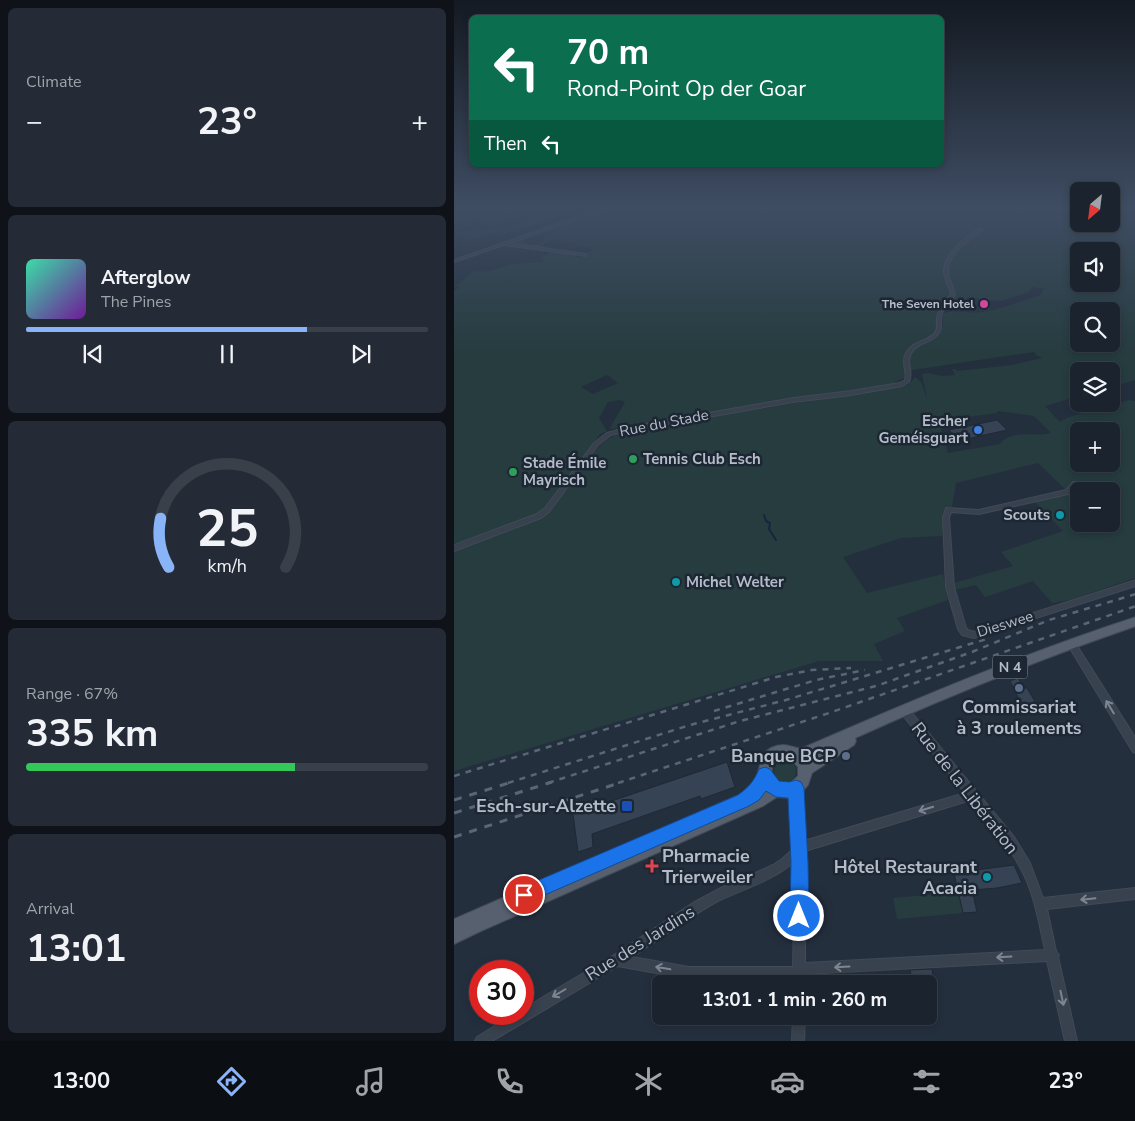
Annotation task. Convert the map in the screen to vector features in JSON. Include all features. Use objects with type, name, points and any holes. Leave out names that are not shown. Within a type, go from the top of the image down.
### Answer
[{"type":"main road","name":"N 4","points":[[806,769],[819,759],[904,710],[1071,643],[1135,621]]},
{"type":"main road","name":"N 4","points":[[798,755],[884,720]]},
{"type":"main road","points":[[454,927],[744,800],[760,786],[765,774],[766,762],[775,753],[787,751],[798,755],[806,769],[804,780],[796,788],[789,790],[776,789],[771,785],[765,774]]},
{"type":"main road","points":[[454,936],[475,925],[758,801],[776,789]]},
{"type":"street","points":[[454,260],[467,256]]},
{"type":"street","name":"Rue du Stade","points":[[454,548],[539,516],[547,510],[596,444],[609,434],[776,403],[893,386],[907,381],[908,374],[905,364],[909,351],[917,344],[937,334],[939,331],[940,313],[953,294],[946,275],[947,266],[954,256]]},
{"type":"street","name":"Dieswee","points":[[1070,490],[1068,492],[979,512],[948,510],[946,518],[950,587],[962,629],[970,635],[1135,583]]},
{"type":"street","points":[[1071,643],[1135,749]]},
{"type":"street","name":"Rue de la Libération","points":[[904,710],[1010,841],[1026,868],[1040,904],[1053,954],[1071,1041]]},
{"type":"street","points":[[796,788],[799,848],[799,975]]},
{"type":"street","points":[[799,848],[973,794]]},
{"type":"street","name":"Rue des Jardins","points":[[480,1041],[531,1009],[618,960],[709,900],[783,865],[795,856],[799,848]]},
{"type":"street","points":[[1040,904],[1135,893]]},
{"type":"street","points":[[811,975],[1053,954]]},
{"type":"street","points":[[618,960],[689,972],[772,975]]},
{"type":"street","points":[[798,1041],[799,1025]]},
{"type":"green space","points":[[545,256],[571,256],[582,258],[585,256],[1070,256],[1070,292],[1120,292],[1120,256],[1135,256],[1135,380],[1120,385],[1120,362],[1070,362],[1070,399],[1045,406],[1060,422],[1069,417],[1087,412],[1120,412],[1120,403],[1129,400],[1135,401],[1135,578],[1070,600],[1052,603],[1033,581],[985,597],[976,585],[954,590],[954,583],[1013,566],[1001,552],[1063,531],[1035,502],[1069,493],[1038,463],[956,483],[952,507],[948,508],[944,517],[942,536],[901,538],[843,557],[867,593],[943,574],[948,600],[897,618],[905,631],[874,644],[883,661],[819,661],[454,771],[454,548],[539,516],[561,491],[565,492],[592,454],[612,437],[641,428],[903,386],[909,384],[915,377],[921,382],[927,399],[922,374],[955,375],[952,369],[957,371],[1012,365],[1042,358],[1034,352],[912,370],[905,356],[904,378],[892,384],[612,429],[610,428],[625,402],[620,400],[608,402],[599,418],[607,431],[600,434],[545,508],[536,515],[454,544],[454,291],[459,287],[455,286],[474,271],[484,272],[514,264],[543,262],[545,260],[540,259]],"holes":[[[1033,287],[1044,289],[1040,295],[990,311],[978,313],[948,312],[943,314],[943,326],[940,327],[940,313],[944,308],[954,309],[969,298],[1001,301],[1029,292]],[[607,375],[618,383],[593,394],[581,387]],[[997,411],[1034,416],[1051,433],[1011,436],[1000,444],[948,453],[941,429],[948,425],[945,420],[997,413]]]},
{"type":"green space","points":[[785,760],[793,763],[796,771],[793,779],[785,782],[777,779],[774,771],[777,763]]},
{"type":"green space","points":[[958,892],[963,913],[897,919],[893,898]]},
{"type":"building","name":"Escher Geméisguart","points":[[997,420],[1007,430],[958,441],[949,430]]},
{"type":"building","points":[[1018,678],[1024,688],[1027,688],[1037,705],[1023,707],[1010,681]]},
{"type":"building","points":[[727,762],[735,787],[701,799],[700,796],[592,834],[593,847],[578,852],[573,814]]},
{"type":"building","name":"Hôtel Restaurant Acacia","points":[[1014,865],[1022,883],[972,890],[977,912],[963,913],[954,873]]},
{"type":"building","points":[[932,969],[933,975],[911,975],[910,970]]},
{"type":"waterway","points":[[764,515],[766,521],[770,523],[769,529],[776,540]]},
{"type":"railway","points":[[548,783],[740,721],[876,686],[972,652],[1049,620],[1136,594]]},
{"type":"railway","points":[[618,783],[829,713],[1136,606]]},
{"type":"railway","points":[[508,783],[690,725],[786,700],[990,638]]},
{"type":"railway","points":[[454,776],[776,677],[812,670],[851,668]]},
{"type":"railway","points":[[714,711],[816,680],[865,670]]},
{"type":"railway","points":[[454,800],[512,782]]},
{"type":"railway","points":[[454,813],[552,782]]},
{"type":"railway","points":[[454,837],[622,782]]},
{"type":"place","name":"The Seven Hotel","points":[[984,304]]},
{"type":"place","name":"Escher Geméisguart","points":[[978,430]]},
{"type":"place","name":"Tennis Club Esch","points":[[633,459]]},
{"type":"place","name":"Stade Émile Mayrisch","points":[[513,472]]},
{"type":"place","name":"Scouts","points":[[1060,515]]},
{"type":"place","name":"Michel Welter","points":[[676,582]]},
{"type":"place","name":"Commissariat à 3 roulements","points":[[1019,688]]},
{"type":"place","name":"Banque BCP","points":[[846,756]]},
{"type":"place","name":"Esch-sur-Alzette","points":[[627,806]]},
{"type":"place","name":"Pharmacie Trierweiler","points":[[652,866]]},
{"type":"place","name":"Hôtel Restaurant Acacia","points":[[987,877]]},
{"type":"route","points":[[524,895],[744,800],[760,786],[765,774],[767,780],[776,789],[789,790],[796,788],[800,862],[799,916]]}]
